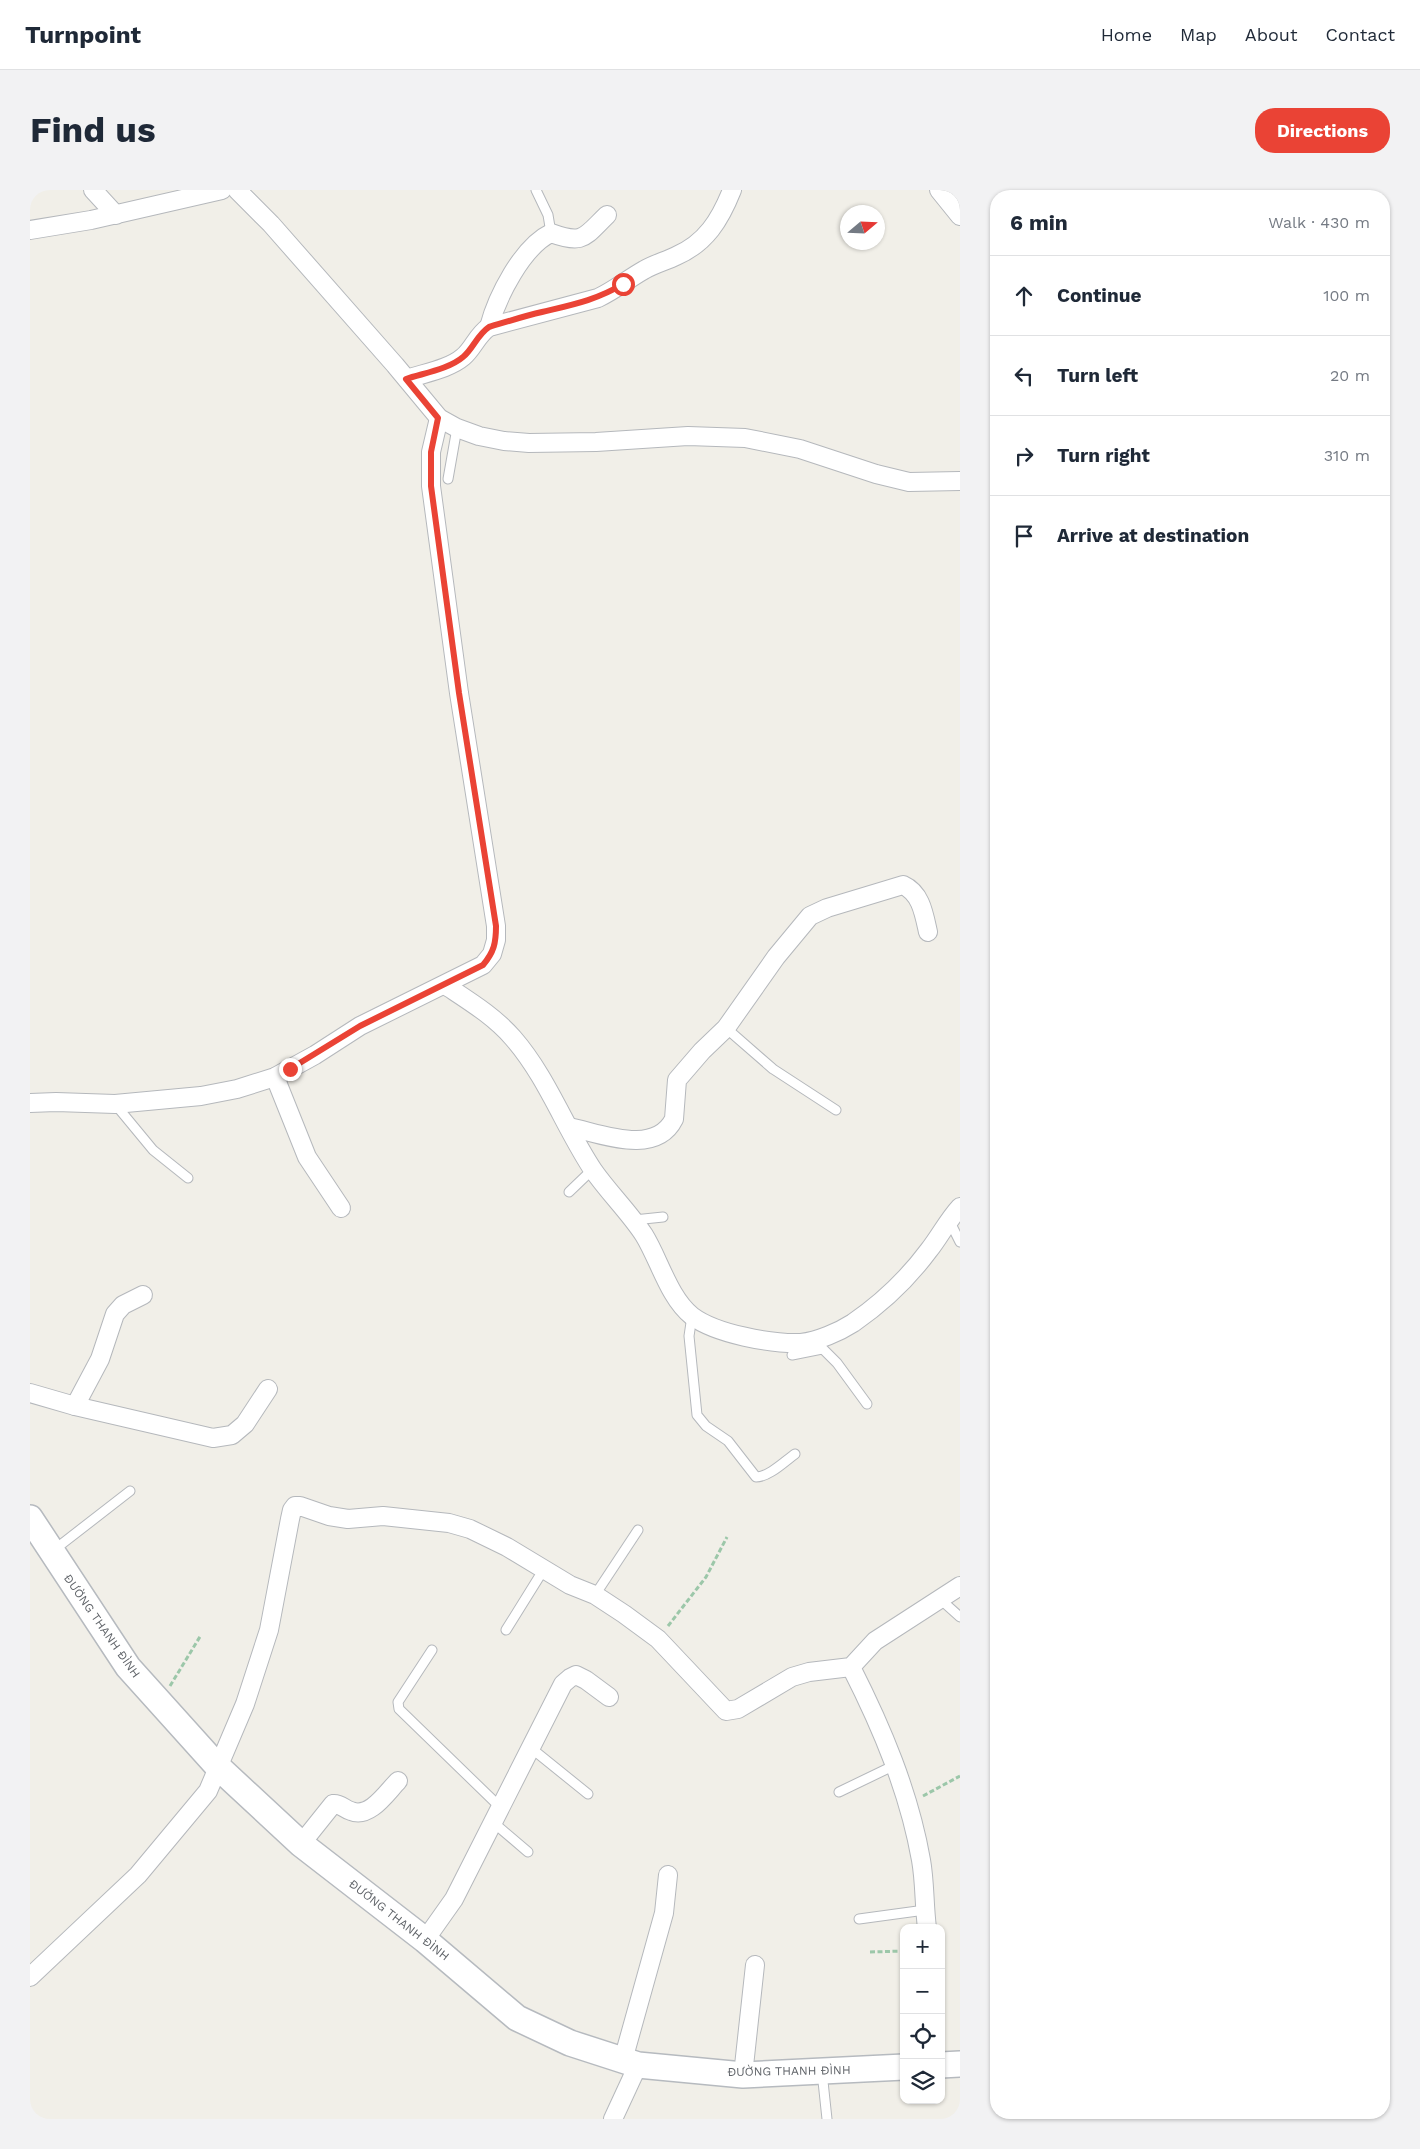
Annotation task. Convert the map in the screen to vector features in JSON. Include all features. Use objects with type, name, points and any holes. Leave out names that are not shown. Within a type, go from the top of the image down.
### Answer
[{"type":"street","points":[[93,190],[116,215]]},
{"type":"street","points":[[30,230],[116,215],[181,198],[222,190]]},
{"type":"street","points":[[237,190],[278,231],[438,418],[457,428],[479,436],[529,442],[596,442],[688,436],[745,438],[800,449],[876,474],[909,482],[960,481]]},
{"type":"street","points":[[406,379],[452,364],[462,358],[482,331],[489,327],[598,298],[644,270],[682,254],[709,234],[720,218],[732,190]]},
{"type":"street","points":[[939,190],[960,216]]},
{"type":"street","points":[[489,327],[494,308],[515,270],[536,242],[551,233],[574,240],[584,238],[607,216]]},
{"type":"street","points":[[30,1103],[115,1104],[202,1096],[237,1089],[275,1077],[316,1055],[360,1026],[483,965],[492,954],[496,940],[496,926],[459,693],[431,486],[431,452],[438,418]]},
{"type":"street","points":[[568,1127],[634,1142],[656,1137],[671,1124],[674,1119],[677,1080],[702,1051],[726,1028],[776,958],[810,916],[827,908],[903,885],[912,889],[923,908],[928,932]]},
{"type":"street","points":[[445,985],[497,1022],[514,1039],[544,1084],[593,1169],[634,1220],[646,1239],[672,1291],[692,1316],[726,1332],[760,1340],[818,1345],[852,1323],[901,1283],[930,1250],[954,1213]]},
{"type":"street","points":[[275,1077],[307,1157],[341,1208]]},
{"type":"street","points":[[74,1406],[100,1359],[115,1314],[123,1305],[142,1295]]},
{"type":"street","points":[[30,1393],[74,1406],[214,1438],[232,1435],[245,1424],[268,1389]]},
{"type":"street","points":[[30,1977],[138,1875],[208,1791],[245,1704],[269,1630],[294,1507],[300,1506],[329,1516],[348,1519],[383,1516],[449,1523],[470,1528],[570,1585],[595,1595],[658,1639],[726,1710],[738,1709],[792,1677],[809,1672],[851,1667],[875,1641],[960,1586]]},
{"type":"street","name":"ĐƯỜNG THANH ĐÌNH","points":[[30,1518],[128,1667],[158,1703],[218,1767],[301,1844],[425,1940],[517,2018],[570,2043],[630,2063],[742,2075],[900,2067]]},
{"type":"street","points":[[851,1667],[872,1708],[895,1765],[921,1860],[927,1924]]},
{"type":"street","points":[[425,1940],[454,1900],[563,1684],[576,1675],[609,1697]]},
{"type":"street","points":[[301,1844],[333,1804],[338,1804],[350,1811],[365,1812],[374,1806],[398,1781]]},
{"type":"street","points":[[614,2119],[630,2063],[664,1913],[668,1875]]},
{"type":"street","points":[[742,2075],[755,1965]]},
{"type":"street","points":[[945,2065],[960,2064]]},
{"type":"lane","points":[[536,190],[548,215],[551,233]]},
{"type":"lane","points":[[448,479],[457,428]]},
{"type":"lane","points":[[726,1028],[774,1069],[836,1110]]},
{"type":"lane","points":[[115,1104],[152,1150],[188,1178]]},
{"type":"lane","points":[[569,1192],[593,1169]]},
{"type":"lane","points":[[954,1213],[960,1242]]},
{"type":"lane","points":[[634,1220],[663,1217]]},
{"type":"lane","points":[[692,1316],[689,1336],[692,1372],[698,1415],[702,1421],[706,1426],[728,1441],[756,1476],[760,1477],[795,1454]]},
{"type":"lane","points":[[792,1355],[818,1345],[837,1363],[867,1404]]},
{"type":"lane","points":[[52,1552],[130,1491]]},
{"type":"lane","points":[[595,1595],[638,1530]]},
{"type":"lane","points":[[506,1630],[544,1569]]},
{"type":"lane","points":[[940,1598],[960,1617]]},
{"type":"lane","points":[[432,1650],[398,1702],[399,1710],[498,1815],[528,1852]]},
{"type":"lane","points":[[531,1748],[588,1794]]},
{"type":"lane","points":[[839,1792],[895,1765]]},
{"type":"lane","points":[[859,1919],[925,1910]]},
{"type":"lane","points":[[822,2072],[827,2119]]},
{"type":"path","points":[[658,1639],[706,1577],[727,1537]]},
{"type":"path","points":[[158,1703],[201,1636]]},
{"type":"path","points":[[906,1804],[960,1776]]},
{"type":"path","points":[[870,1952],[900,1951]]},
{"type":"route","points":[[290,1069],[316,1055],[360,1026],[465,976],[483,965],[492,954],[496,940],[496,926],[459,693],[431,486],[431,452],[438,418],[406,379],[452,364],[462,358],[482,331],[489,327],[598,298],[623,284]]}]
